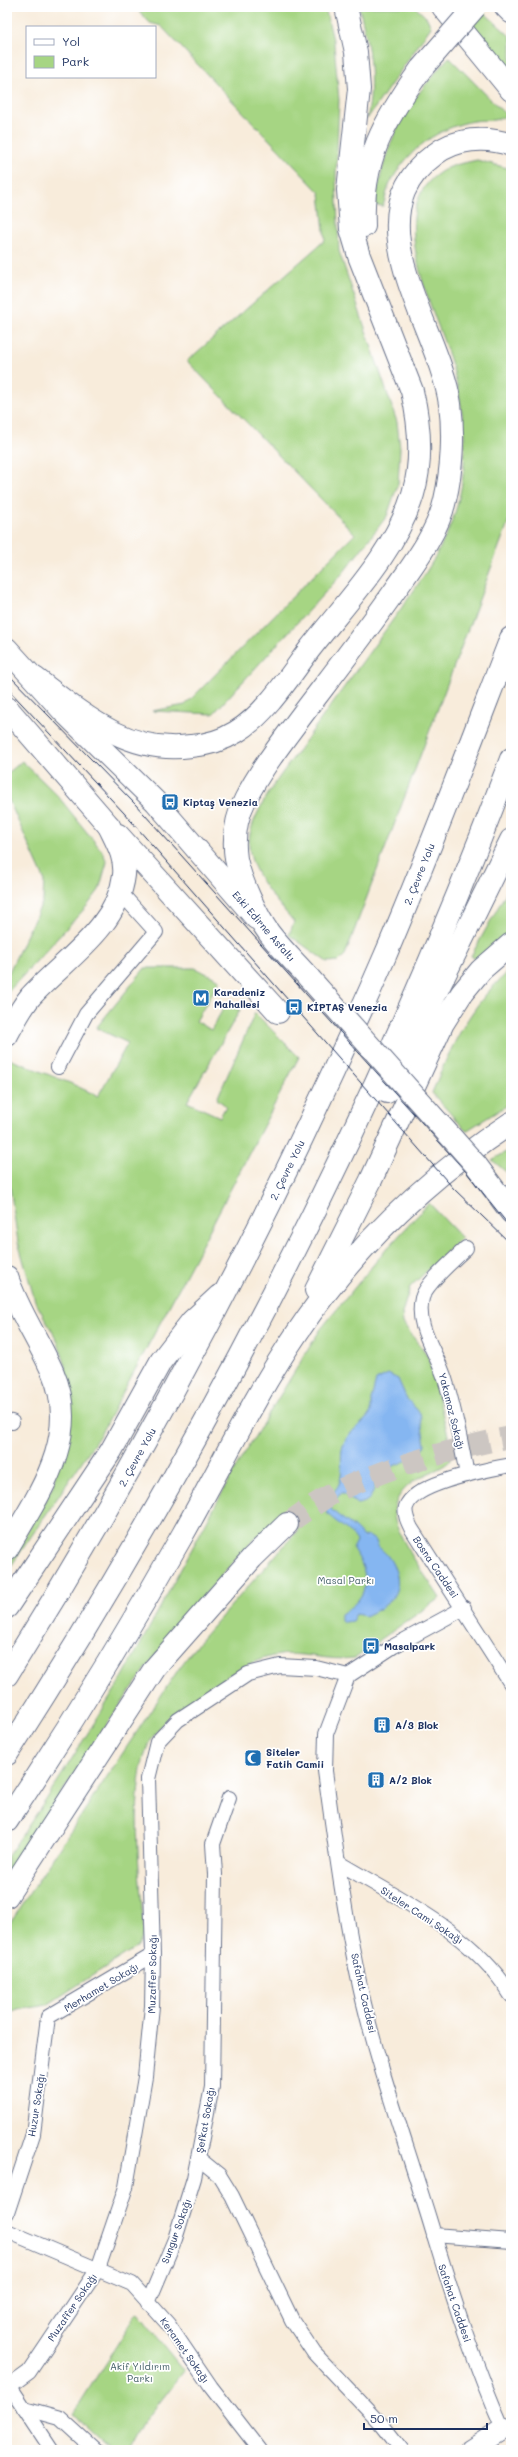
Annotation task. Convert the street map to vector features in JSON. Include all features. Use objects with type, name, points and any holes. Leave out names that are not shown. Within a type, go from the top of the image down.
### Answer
[{"type":"main road","points":[[35,678],[89,719],[118,736],[155,746],[192,746],[218,740],[237,732],[272,699],[374,566],[399,528],[413,493],[419,468],[417,412],[412,391],[369,283],[351,229],[348,190],[359,89],[356,52],[346,7]]},
{"type":"main road","points":[[443,7],[511,90]]},
{"type":"main road","points":[[369,283],[364,216],[364,194],[379,133],[393,108],[421,69],[475,7]]},
{"type":"main road","points":[[506,7],[511,12]]},
{"type":"main road","points":[[268,932],[246,890],[236,857],[237,821],[245,800],[285,738],[374,621],[416,561],[431,536],[445,502],[452,439],[450,403],[442,371],[413,294],[399,246],[397,213],[405,187],[420,164],[440,150],[458,143],[479,139],[500,141],[511,145]]},
{"type":"main road","name":"2. Çevre Yolu","points":[[7,1675],[120,1487],[230,1286],[308,1126],[383,961],[511,638]]},
{"type":"main road","name":"Eski Edirne Asfaltı","points":[[7,648],[65,712],[156,802],[268,932],[476,1165],[511,1212]]},
{"type":"main road","points":[[7,708],[109,826],[278,1012]]},
{"type":"main road","points":[[7,1754],[104,1602],[199,1435],[268,1305],[336,1169],[429,961],[511,759]]},
{"type":"main road","points":[[7,1035],[31,997],[102,925],[113,909],[120,892],[124,874],[124,865],[119,847],[109,826]]},
{"type":"main road","points":[[336,1169],[364,1133],[399,1072],[511,840]]},
{"type":"main road","points":[[7,1821],[87,1697],[296,1333],[371,1180],[443,1023],[462,993],[480,970],[511,944]]},
{"type":"main road","points":[[296,1333],[324,1295],[367,1244],[419,1192],[451,1165],[511,1123]]},
{"type":"main road","points":[[476,1165],[511,1191]]},
{"type":"main road","points":[[7,1277],[17,1304],[54,1375],[61,1399],[63,1421],[61,1440],[56,1460],[7,1549]]},
{"type":"main road","points":[[7,1607],[106,1457],[164,1356],[192,1320],[230,1286]]},
{"type":"main road","points":[[7,1896],[155,1668],[252,1558],[287,1524]]},
{"type":"main road","points":[[470,2450],[507,2428]]},
{"type":"street","points":[[58,1066],[86,1014],[156,932],[120,892]]},
{"type":"street","name":"Yakamoz Sokağı","points":[[466,1248],[433,1281],[422,1297],[420,1314],[422,1326],[434,1348],[445,1377],[467,1475]]},
{"type":"street","points":[[467,1475],[511,1465]]},
{"type":"street","name":"Bosna Caddesi","points":[[467,1475],[422,1491],[412,1498],[406,1508],[406,1518],[511,1684]]},
{"type":"street","points":[[348,1676],[394,1646],[464,1608]]},
{"type":"street","name":"Muzaffer Sokağı","points":[[8,2385],[29,2372],[98,2269],[126,2187],[145,2077],[152,2006],[153,1955],[148,1779],[157,1742],[178,1720],[248,1674],[280,1666],[316,1668],[348,1676]]},
{"type":"street","name":"Safahat Caddesi","points":[[348,1676],[326,1734],[325,1771],[361,1991],[395,2115],[434,2235],[443,2269],[480,2377],[507,2428]]},
{"type":"street","name":"Şefkat Sokağı","points":[[229,1798],[213,1844],[212,2087],[198,2158],[219,2175],[232,2196],[292,2320],[314,2353],[383,2426],[402,2450]]},
{"type":"street","name":"Siteler Cami Sokağı","points":[[339,1863],[422,1912],[469,1946],[502,1980],[511,1995]]},
{"type":"street","name":"Merhamet Sokağı","points":[[48,2018],[153,1955]]},
{"type":"street","name":"Huzur Sokağı","points":[[7,2213],[33,2134],[48,2018]]},
{"type":"street","name":"Sungur Sokağı","points":[[148,2303],[175,2239],[194,2178],[198,2158]]},
{"type":"street","name":"Keramet Sokağı","points":[[7,2231],[132,2284],[168,2324],[211,2388],[260,2450]]},
{"type":"street","points":[[434,2235],[511,2241]]},
{"type":"street","points":[[8,2385],[52,2450]]},
{"type":"street","points":[[24,2408],[60,2418],[95,2450]]},
{"type":"green space","points":[[135,7],[325,7],[334,44],[339,100],[336,177],[339,251],[397,422],[400,448],[398,484],[387,516],[343,573],[213,714],[152,711],[185,705],[355,534],[187,361],[325,240],[320,193],[161,26],[150,23]]},
{"type":"green space","points":[[359,7],[415,7],[427,18],[431,27],[367,119],[371,90],[371,76],[366,35]]},
{"type":"green space","points":[[458,7],[478,7],[511,37],[511,73]]},
{"type":"green space","points":[[449,57],[506,115],[495,120],[474,121],[461,124],[449,128],[426,141],[416,149],[399,169],[390,183],[383,206],[375,205],[379,181],[385,161],[391,142],[399,125],[420,92]]},
{"type":"green space","points":[[477,160],[511,169],[511,515],[345,955],[339,961],[327,962],[289,935],[294,922],[258,875],[250,854],[250,832],[268,794],[406,602],[426,572],[451,524],[457,506],[464,471],[464,434],[460,398],[451,362],[433,313],[416,255],[413,227],[418,201],[431,180],[455,165]]},
{"type":"green space","points":[[22,761],[57,795],[102,851],[107,862],[99,890],[87,906],[7,993],[7,976],[43,901],[44,879],[7,796],[7,774]]},
{"type":"green space","points":[[511,884],[511,930],[477,960],[471,956]]},
{"type":"green space","points":[[145,968],[195,968],[220,980],[196,1021],[211,1030],[226,1004],[240,1010],[187,1102],[220,1117],[226,1106],[217,1099],[255,1013],[299,1057],[195,1258],[100,1435],[7,1572],[7,1568],[53,1486],[71,1398],[64,1360],[57,1340],[35,1301],[18,1242],[7,1166],[7,1064],[9,1059],[70,1083],[98,1096],[128,1043],[96,1028]]},
{"type":"green space","points":[[511,970],[511,1103],[466,1131],[432,1093],[446,1059],[464,1026],[485,996],[497,982]]},
{"type":"green space","points":[[511,1149],[511,1176],[492,1160]]},
{"type":"green space","name":"Masal Parkı","points":[[429,1203],[462,1238],[410,1287],[402,1313],[403,1323],[428,1357],[451,1447],[450,1461],[408,1486],[398,1498],[395,1504],[394,1512],[395,1521],[399,1532],[440,1598],[354,1658],[334,1659],[294,1654],[264,1658],[228,1676],[189,1702],[161,1725],[151,1740],[144,1758],[139,1780],[137,1834],[144,1934],[138,1946],[47,2005],[18,2010],[7,2014],[7,1927],[180,1667],[199,1642],[298,1530],[286,1513],[266,1528],[240,1555],[186,1617],[158,1652],[106,1725],[7,1875],[7,1857],[46,1800],[121,1680],[235,1469],[320,1330],[383,1253]]},
{"type":"green space","name":"Akif Yıldırım Parkı","points":[[137,2313],[184,2371],[141,2426],[128,2450],[112,2450],[73,2414]]},
{"type":"water","points":[[388,1374],[398,1379],[407,1399],[420,1413],[425,1445],[417,1455],[387,1469],[382,1473],[378,1477],[371,1496],[364,1503],[357,1504],[344,1494],[340,1494],[331,1505],[331,1509],[355,1528],[363,1537],[367,1535],[376,1541],[379,1547],[387,1555],[397,1575],[396,1592],[391,1599],[376,1611],[365,1616],[356,1614],[352,1621],[344,1622],[341,1620],[341,1614],[354,1605],[362,1594],[365,1581],[364,1574],[362,1565],[353,1549],[357,1541],[328,1514],[325,1507],[327,1500],[341,1479],[341,1456],[343,1444],[349,1435],[366,1419],[371,1412],[371,1400],[376,1380]]},
{"type":"tunnel","points":[[287,1524],[329,1496],[344,1488],[384,1472],[469,1446],[511,1437]]},
{"type":"tram line","points":[[7,673],[135,804],[467,1173],[511,1228]]},
{"type":"tram line","points":[[7,688],[124,813],[454,1189],[511,1244]]},
{"type":"place","name":"Kiptaş Venezia","points":[[170,802]]},
{"type":"place","name":"Karadeniz Mahallesi","points":[[201,998]]},
{"type":"place","name":"KİPTAŞ Venezia","points":[[294,1007]]},
{"type":"place","name":"Masalpark","points":[[371,1646]]},
{"type":"place","name":"A/3 Blok","points":[[382,1725]]},
{"type":"place","name":"Siteler Fatih Camii","points":[[253,1758]]},
{"type":"place","name":"A/2 Blok","points":[[376,1780]]}]
